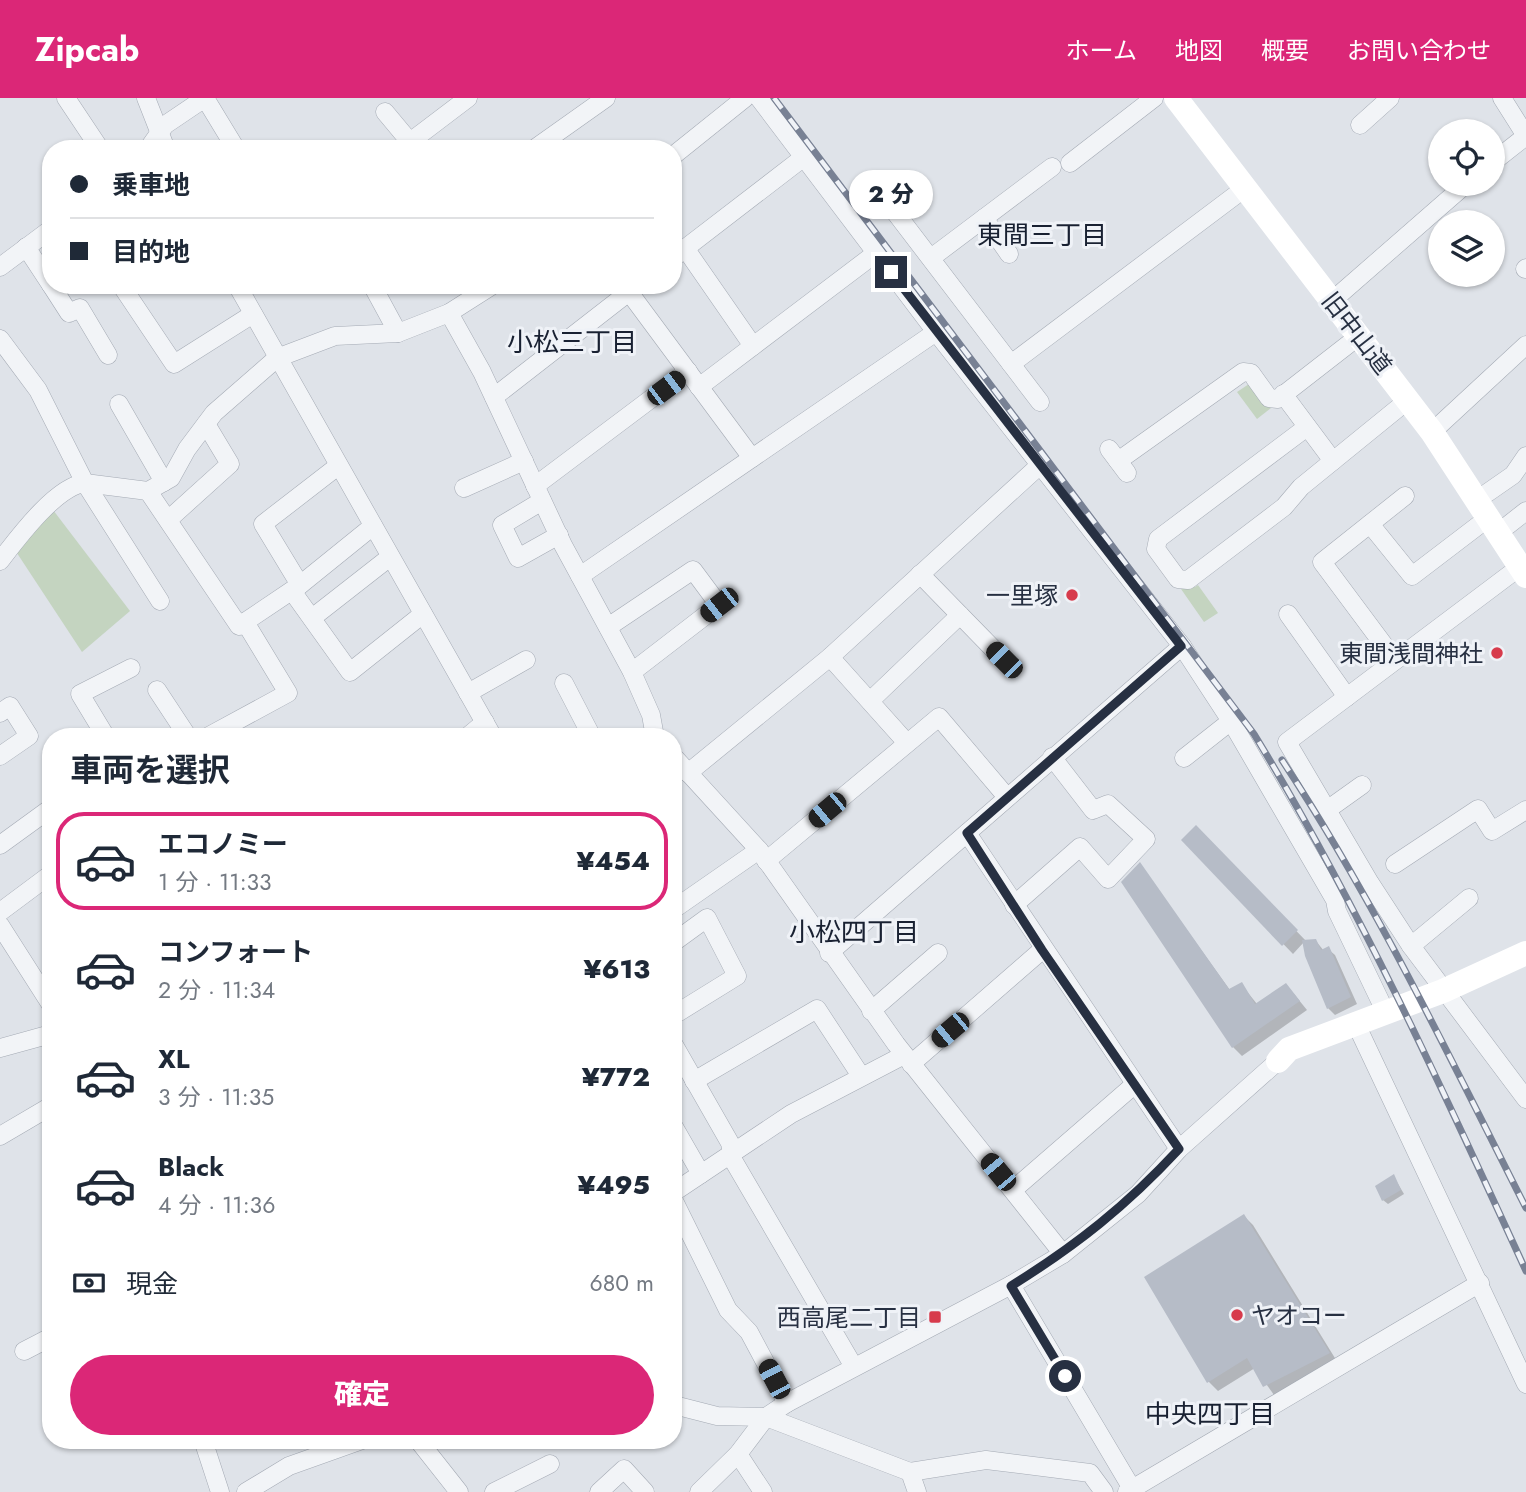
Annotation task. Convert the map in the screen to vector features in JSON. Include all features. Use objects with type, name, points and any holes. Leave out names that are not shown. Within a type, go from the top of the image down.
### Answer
[{"type":"main road","name":"旧中山道","points":[[1177,98],[1432,432],[1526,574]]},
{"type":"main road","points":[[1278,1061],[1289,1049],[1443,991],[1526,953]]},
{"type":"street","points":[[66,98],[94,140]]},
{"type":"street","points":[[146,98],[163,140],[205,98],[231,140]]},
{"type":"street","points":[[413,140],[468,98]]},
{"type":"street","points":[[547,140],[606,98]]},
{"type":"street","points":[[682,149],[745,98]]},
{"type":"street","points":[[759,98],[936,332],[1181,646],[1231,721],[1335,900],[1337,911],[1386,1013]]},
{"type":"street","points":[[930,258],[1154,98]]},
{"type":"street","points":[[1360,125],[1388,99]]},
{"type":"street","points":[[1505,153],[1526,136],[1510,100]]},
{"type":"street","points":[[385,112],[408,140]]},
{"type":"street","points":[[682,251],[804,157]]},
{"type":"street","points":[[1011,364],[1245,188]]},
{"type":"street","points":[[1332,301],[1452,196]]},
{"type":"street","points":[[913,197],[895,212],[1040,402]]},
{"type":"street","points":[[984,218],[1009,254]]},
{"type":"street","points":[[0,267],[42,235]]},
{"type":"street","points":[[26,247],[42,271]]},
{"type":"street","points":[[699,387],[876,253]]},
{"type":"street","points":[[682,256],[753,346]]},
{"type":"street","points":[[57,294],[69,313],[80,308],[108,355]]},
{"type":"street","points":[[127,294],[174,364],[253,314]]},
{"type":"street","points":[[242,294],[488,728]]},
{"type":"street","points":[[377,294],[398,333]]},
{"type":"street","points":[[0,561],[24,529],[70,486],[85,483],[155,486],[171,478],[214,413],[277,358],[335,336],[398,333],[449,313],[478,294]]},
{"type":"street","points":[[494,397],[628,294]]},
{"type":"street","points":[[637,294],[699,387],[752,458]]},
{"type":"street","points":[[449,313],[494,397],[559,535],[632,672],[651,715],[651,728]]},
{"type":"street","points":[[580,576],[936,332]]},
{"type":"street","points":[[1118,461],[1243,372],[1251,373],[1269,398],[1278,399],[1359,336]]},
{"type":"street","points":[[0,339],[38,390],[85,483],[160,601]]},
{"type":"street","points":[[1432,432],[1526,345]]},
{"type":"street","points":[[559,535],[518,558],[502,526],[688,371]]},
{"type":"street","points":[[1283,394],[1333,461]]},
{"type":"street","points":[[1307,427],[1158,539],[1156,549],[1178,579],[1188,580],[1284,507],[1301,487],[1408,400]]},
{"type":"street","points":[[119,404],[168,520],[239,626],[296,588],[373,526]]},
{"type":"street","points":[[168,520],[230,464],[206,424]]},
{"type":"street","points":[[1370,524],[1412,576],[1488,517],[1526,456]]},
{"type":"street","points":[[464,488],[524,461]]},
{"type":"street","points":[[688,773],[830,657],[1040,465]]},
{"type":"street","points":[[338,466],[263,524],[312,618],[349,672],[423,614]]},
{"type":"street","points":[[1395,660],[1322,562],[1405,496]]},
{"type":"street","points":[[1488,517],[1526,511]]},
{"type":"street","points":[[312,618],[390,557]]},
{"type":"street","points":[[608,627],[693,570],[719,605],[632,672]]},
{"type":"street","points":[[1526,574],[1513,572],[1287,742],[1411,946],[1526,1100]]},
{"type":"street","points":[[920,574],[1004,660]]},
{"type":"street","points":[[1288,614],[1347,696]]},
{"type":"street","points":[[870,701],[960,615]]},
{"type":"street","points":[[224,728],[288,693],[245,622]]},
{"type":"street","points":[[829,953],[1181,646]]},
{"type":"street","points":[[830,657],[907,743]]},
{"type":"street","points":[[468,693],[526,660]]},
{"type":"street","points":[[101,728],[80,694],[131,668]]},
{"type":"street","points":[[564,683],[587,728]]},
{"type":"street","points":[[157,690],[182,728]]},
{"type":"street","points":[[0,713],[10,706],[29,736],[0,756]]},
{"type":"street","points":[[682,904],[763,855],[939,717],[1006,796]]},
{"type":"street","points":[[1184,758],[1231,721]]},
{"type":"street","points":[[1014,905],[1080,847],[1108,879],[1146,839],[1108,804],[1093,810],[1052,757]]},
{"type":"street","points":[[682,766],[763,855],[829,953],[907,1059],[1063,1254]]},
{"type":"street","points":[[1327,810],[1362,785]]},
{"type":"street","points":[[1395,864],[1478,808],[1492,831],[1526,810]]},
{"type":"street","points":[[0,845],[42,815]]},
{"type":"street","points":[[967,833],[1042,950],[1179,1149]]},
{"type":"street","points":[[0,912],[42,881]]},
{"type":"street","points":[[1411,946],[1469,898]]},
{"type":"street","points":[[682,936],[707,918],[737,976],[682,1010]]},
{"type":"street","points":[[0,925],[42,991]]},
{"type":"street","points":[[682,1187],[791,1114],[861,1076],[907,1059],[1042,950]]},
{"type":"street","points":[[871,1011],[937,953]]},
{"type":"street","points":[[694,1081],[817,1009],[861,1076]]},
{"type":"street","points":[[1356,1024],[1407,1137],[1480,1283],[1526,1384]]},
{"type":"street","points":[[0,1048],[42,1036]]},
{"type":"street","points":[[682,1059],[730,1143],[733,1160],[854,1367]]},
{"type":"street","points":[[699,1492],[738,1454],[766,1417],[787,1403],[1011,1286],[1063,1254],[1138,1194],[1179,1149],[1278,1061]]},
{"type":"street","points":[[1013,1190],[1135,1085]]},
{"type":"street","points":[[0,1136],[42,1111]]},
{"type":"street","points":[[682,1142],[701,1174]]},
{"type":"street","points":[[682,1217],[728,1310],[749,1332],[787,1403]]},
{"type":"street","points":[[1011,1286],[1131,1491],[1480,1283]]},
{"type":"street","points":[[24,1351],[42,1342]]},
{"type":"street","points":[[682,1407],[717,1416],[766,1417],[909,1485],[986,1460],[1090,1473],[1104,1492]]},
{"type":"street","points":[[206,1449],[220,1492]]},
{"type":"street","points":[[246,1492],[323,1449]]},
{"type":"street","points":[[425,1449],[459,1492]]},
{"type":"street","points":[[738,1454],[763,1492]]},
{"type":"street","points":[[494,1492],[550,1464]]},
{"type":"street","points":[[599,1492],[624,1469],[645,1492]]},
{"type":"green space","points":[[1252,382],[1271,408],[1257,419],[1237,392]]},
{"type":"green space","points":[[50,506],[130,611],[82,652],[13,547]]},
{"type":"green space","points":[[1191,582],[1195,587],[1198,585],[1218,613],[1204,622],[1181,589]]},
{"type":"building","points":[[1196,825],[1298,930],[1282,946],[1181,840]]},
{"type":"building","points":[[1140,862],[1229,989],[1242,982],[1255,1004],[1286,983],[1300,1001],[1232,1048],[1121,882]]},
{"type":"building","points":[[1316,939],[1321,950],[1329,946],[1351,997],[1327,1009],[1305,956],[1302,940]]},
{"type":"building","points":[[1394,1174],[1401,1190],[1382,1201],[1375,1186]]},
{"type":"building","name":"ヤオコー","points":[[1244,1214],[1330,1353],[1263,1387],[1247,1358],[1207,1383],[1144,1277]]},
{"type":"railway","points":[[774,98],[1254,734],[1329,865],[1398,998],[1526,1271]]},
{"type":"railway","points":[[1282,760],[1380,925],[1526,1208]]},
{"type":"place","name":"一里塚","points":[[1072,595]]},
{"type":"place","name":"東間浅間神社","points":[[1497,653]]},
{"type":"place","name":"ヤオコー","points":[[1237,1315]]},
{"type":"place","name":"西高尾二丁目","points":[[935,1317]]},
{"type":"district","name":"東間三丁目","points":[[1042,235]]},
{"type":"district","name":"小松三丁目","points":[[572,342]]},
{"type":"district","name":"小松四丁目","points":[[854,932]]},
{"type":"district","name":"中央四丁目","points":[[1210,1414]]},
{"type":"route","points":[[891,272],[1181,646],[1006,796],[967,833],[1042,950],[1179,1149],[1138,1194],[1063,1254],[1011,1286],[1065,1376]]}]
